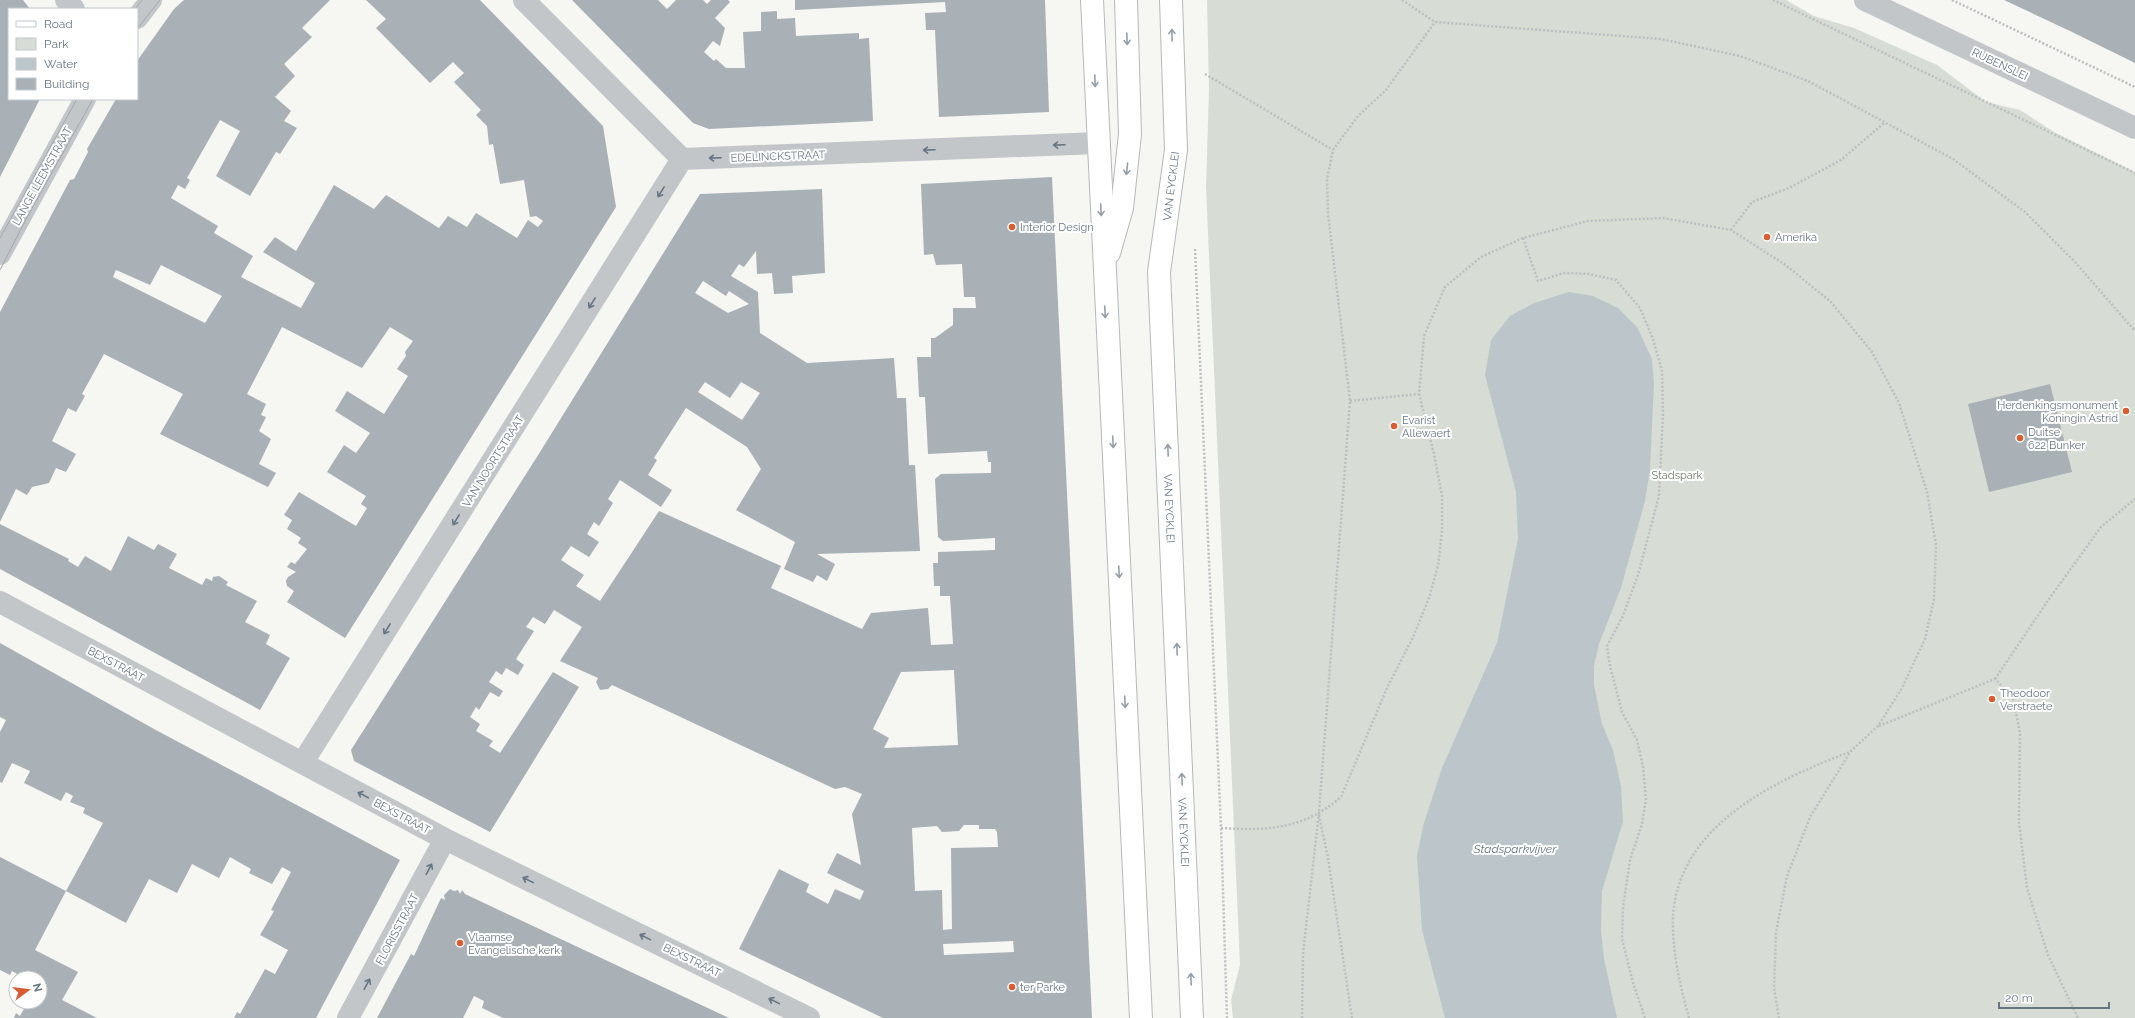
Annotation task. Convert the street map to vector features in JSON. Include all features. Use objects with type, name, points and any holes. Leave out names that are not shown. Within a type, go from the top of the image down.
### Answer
[{"type":"main road","points":[[1092,0],[1103,273],[1141,1018]]},
{"type":"main road","points":[[1103,273],[1122,208],[1128,169],[1130,134],[1126,0]]},
{"type":"main road","name":"VAN EYCKLEI","points":[[1171,0],[1176,150],[1159,272],[1192,1018]]},
{"type":"street","points":[[66,0],[73,8]]},
{"type":"street","points":[[138,17],[151,0]]},
{"type":"street","points":[[524,0],[682,159]]},
{"type":"street","name":"RUBENSLEI","points":[[1865,0],[2135,128]]},
{"type":"street","name":"LANGE LEEMSTRAAT","points":[[0,254],[84,100]]},
{"type":"street","name":"EDELINCKSTRAAT","points":[[682,159],[1098,143]]},
{"type":"street","name":"VAN NOORTSTRAAT","points":[[303,762],[682,159]]},
{"type":"street","name":"BEXSTRAAT","points":[[0,602],[303,762],[445,839],[809,1018]]},
{"type":"street","name":"FLORISSTRAAT","points":[[348,1018],[445,839]]},
{"type":"path","points":[[1402,0],[1435,22],[1661,39],[1740,56],[1808,81],[1953,159],[2025,212],[2075,262],[2135,331]]},
{"type":"path","points":[[1773,0],[2135,173]]},
{"type":"path","points":[[1952,0],[2135,87]]},
{"type":"path","points":[[1302,1018],[1303,954],[1319,812],[1350,401],[1328,213],[1327,179],[1333,150],[1358,116],[1386,90],[1435,22]]},
{"type":"path","points":[[1173,70],[1199,69],[1209,78],[1333,150]]},
{"type":"path","points":[[1731,230],[1752,202],[1789,188],[1841,160],[1884,123]]},
{"type":"path","points":[[1221,828],[1256,831],[1288,826],[1328,809],[1341,797],[1387,688],[1413,637],[1429,598],[1438,566],[1442,531],[1442,496],[1434,454],[1419,394],[1424,336],[1446,287],[1481,257],[1523,238],[1588,221],[1663,218],[1731,230],[1784,264],[1830,301],[1872,352],[1899,403],[1927,492],[1936,546],[1934,599],[1924,639],[1902,688],[1878,726],[1851,751],[1810,817],[1787,876],[1776,932],[1774,988],[1779,1018]]},
{"type":"path","points":[[1523,238],[1538,281],[1564,273],[1589,274],[1616,280],[1640,308],[1653,339],[1662,371],[1663,414],[1659,496],[1638,575],[1622,618],[1607,646],[1610,666],[1622,712],[1637,740],[1644,767],[1646,800],[1642,824],[1630,860],[1623,907],[1622,939],[1633,983],[1645,1018]]},
{"type":"path","points":[[1195,244],[1221,828],[1227,1018]]},
{"type":"path","points":[[1350,401],[1419,394]]},
{"type":"path","points":[[1878,726],[1995,679],[2049,599],[2101,527],[2135,499]]},
{"type":"path","points":[[1995,679],[2013,698],[2020,733],[2019,822],[2027,888],[2048,955],[2078,1018]]},
{"type":"path","points":[[1689,1018],[1678,975],[1672,928],[1677,892],[1689,859],[1716,826],[1756,795],[1807,768],[1851,751]]},
{"type":"path","points":[[1319,812],[1328,858],[1352,1018]]},
{"type":"green space","name":"Stadspark","points":[[1207,0],[1786,0],[1814,16],[1854,28],[1937,65],[1986,102],[2020,110],[2054,132],[2135,172],[2135,1018],[1233,1018],[1231,1000],[1240,965],[1206,187],[1209,89]]},
{"type":"water","name":"Stadsparkvijver","points":[[1569,292],[1593,296],[1618,308],[1637,327],[1652,359],[1654,383],[1650,469],[1645,501],[1621,588],[1599,644],[1594,666],[1594,685],[1602,724],[1613,750],[1621,786],[1623,822],[1602,891],[1601,930],[1604,959],[1617,1018],[1445,1018],[1422,930],[1417,856],[1423,826],[1442,768],[1497,643],[1518,539],[1516,492],[1485,375],[1491,340],[1510,316],[1534,303]]},
{"type":"building","points":[[0,0],[23,0],[29,8],[8,8],[8,100],[39,100],[0,177]]},
{"type":"building","points":[[184,0],[330,0],[302,28],[312,37],[284,64],[295,76],[275,97],[291,111],[284,121],[297,128],[280,154],[276,152],[250,196],[216,176],[240,131],[220,120],[187,178],[190,180],[185,189],[178,185],[171,198],[218,226],[214,233],[253,256],[241,277],[301,308],[315,283],[263,252],[275,237],[296,251],[334,185],[374,209],[386,195],[439,228],[448,216],[467,227],[476,213],[517,238],[528,220],[538,227],[543,221],[536,216],[530,217],[524,180],[500,184],[493,144],[489,145],[487,126],[476,115],[481,110],[454,82],[464,73],[453,62],[430,83],[376,28],[386,19],[366,0],[480,0],[603,126],[616,207],[345,638],[287,602],[294,591],[287,586],[286,581],[288,577],[296,572],[287,567],[291,562],[295,564],[307,549],[298,543],[301,538],[287,529],[292,520],[284,515],[299,492],[356,526],[367,508],[361,504],[366,496],[327,472],[344,445],[356,453],[370,433],[335,411],[347,391],[384,414],[408,376],[397,369],[406,356],[405,352],[413,341],[390,327],[362,368],[282,327],[247,394],[266,404],[261,415],[266,417],[259,431],[271,439],[259,464],[276,473],[268,487],[160,434],[183,394],[104,354],[82,394],[85,396],[76,412],[68,408],[52,441],[76,454],[66,472],[56,468],[49,483],[32,487],[27,495],[16,489],[0,522],[0,312],[70,180],[74,179],[88,152],[87,149],[115,100],[138,100],[138,60],[174,9]],"holes":[[[161,265],[222,296],[205,323],[113,277],[116,270],[150,285]]]},
{"type":"building","points":[[572,0],[658,0],[667,9],[676,0],[703,0],[707,4],[711,0],[728,0],[730,2],[715,18],[725,28],[720,46],[713,41],[704,52],[714,61],[716,59],[726,68],[745,68],[743,32],[761,31],[761,12],[777,11],[777,19],[795,18],[796,36],[859,33],[859,39],[869,38],[873,121],[709,129],[693,123]]},
{"type":"building","points":[[795,0],[1045,0],[1049,112],[939,117],[935,30],[926,30],[925,13],[946,12],[945,2],[795,10]]},
{"type":"building","points":[[2004,0],[2135,0],[2135,63],[2070,31]]},
{"type":"building","points":[[1052,177],[1092,1018],[883,1018],[739,949],[779,869],[809,884],[806,892],[828,904],[835,889],[860,900],[864,891],[827,873],[837,853],[861,865],[852,814],[862,794],[845,787],[835,789],[612,685],[608,689],[600,690],[596,682],[598,678],[560,661],[582,627],[554,610],[545,624],[533,617],[526,627],[534,631],[516,659],[524,665],[518,675],[506,668],[502,675],[496,671],[489,682],[503,691],[499,697],[490,692],[479,710],[476,707],[470,717],[480,724],[476,731],[493,741],[489,746],[500,753],[553,672],[579,687],[490,832],[354,761],[351,750],[540,452],[700,194],[822,189],[825,273],[792,276],[793,293],[774,294],[772,273],[757,274],[756,251],[744,267],[739,264],[731,276],[758,292],[760,333],[807,363],[894,358],[897,398],[906,398],[909,465],[915,465],[920,551],[817,554],[835,564],[827,581],[817,575],[813,582],[784,569],[795,542],[736,510],[761,469],[747,447],[686,408],[654,458],[657,460],[648,475],[672,490],[661,507],[620,480],[608,499],[613,503],[599,526],[594,522],[587,534],[599,542],[589,557],[571,546],[561,560],[584,575],[576,586],[600,601],[659,511],[781,566],[771,588],[862,629],[871,613],[928,608],[931,645],[953,644],[950,596],[940,596],[940,586],[934,586],[933,563],[938,563],[938,552],[995,550],[995,538],[943,541],[938,537],[935,479],[941,474],[991,473],[991,462],[988,462],[987,451],[928,454],[925,397],[919,397],[917,357],[931,357],[931,338],[935,338],[953,325],[953,308],[976,308],[975,297],[964,297],[962,264],[936,265],[933,254],[924,255],[921,184]],"holes":[[[703,281],[726,296],[729,291],[749,304],[728,313],[695,293]],[[705,382],[730,398],[741,382],[760,393],[742,420],[698,392]],[[954,670],[958,745],[884,748],[889,738],[873,729],[901,672]],[[964,825],[979,825],[979,829],[995,829],[997,832],[998,847],[951,848],[952,929],[943,930],[942,890],[915,891],[912,828],[937,826],[942,832],[959,831]],[[1013,941],[1014,952],[944,955],[943,944]]]},
{"type":"building","name":"Duitse 622 Bunker","points":[[2050,384],[2072,472],[1989,492],[1968,404]]},
{"type":"building","points":[[0,524],[69,559],[68,561],[78,567],[85,556],[111,571],[128,536],[154,550],[158,544],[177,554],[169,568],[202,585],[206,578],[212,581],[213,577],[219,576],[228,582],[226,585],[257,601],[245,622],[270,635],[266,644],[290,658],[260,710],[0,569]]},
{"type":"building","points":[[0,643],[154,729],[400,860],[316,1018],[234,1018],[237,1012],[240,1014],[265,969],[275,974],[288,950],[260,935],[274,911],[271,910],[291,872],[282,867],[272,884],[249,873],[251,869],[230,857],[219,878],[192,864],[177,893],[149,879],[126,923],[66,891],[103,823],[83,813],[85,808],[70,802],[73,796],[66,792],[61,801],[24,783],[30,771],[12,763],[2,783],[0,782],[0,732],[6,720],[0,717]]},
{"type":"building","points":[[0,857],[66,891],[35,950],[78,972],[62,1000],[97,1018],[14,1018],[16,1013],[20,1016],[23,1010],[48,1010],[48,970],[8,970],[8,974],[0,970]]},
{"type":"building","points":[[450,889],[454,891],[458,890],[460,894],[462,890],[465,894],[729,1018],[503,1018],[482,1008],[484,1001],[474,996],[463,1018],[377,1018],[411,954],[414,956],[441,898],[445,900],[444,895]]},
{"type":"tram line","points":[[136,8],[142,0]]},
{"type":"tram line","points":[[138,28],[160,0]]},
{"type":"tram line","points":[[0,238],[76,100]]},
{"type":"tram line","points":[[0,270],[26,219],[92,100]]},
{"type":"place","name":"Interior Design","points":[[1012,227]]},
{"type":"place","name":"Amerika","points":[[1767,237]]},
{"type":"place","name":"Herdenkingsmonument Koningin Astrid","points":[[2126,411]]},
{"type":"place","name":"Evarist Allewaert","points":[[1394,426]]},
{"type":"place","name":"Duitse 622 Bunker","points":[[2020,438]]},
{"type":"place","name":"Theodoor Verstraete","points":[[1992,699]]},
{"type":"place","name":"Vlaamse Evangelische kerk","points":[[460,943]]},
{"type":"place","name":"ter Parke","points":[[1012,987]]}]
